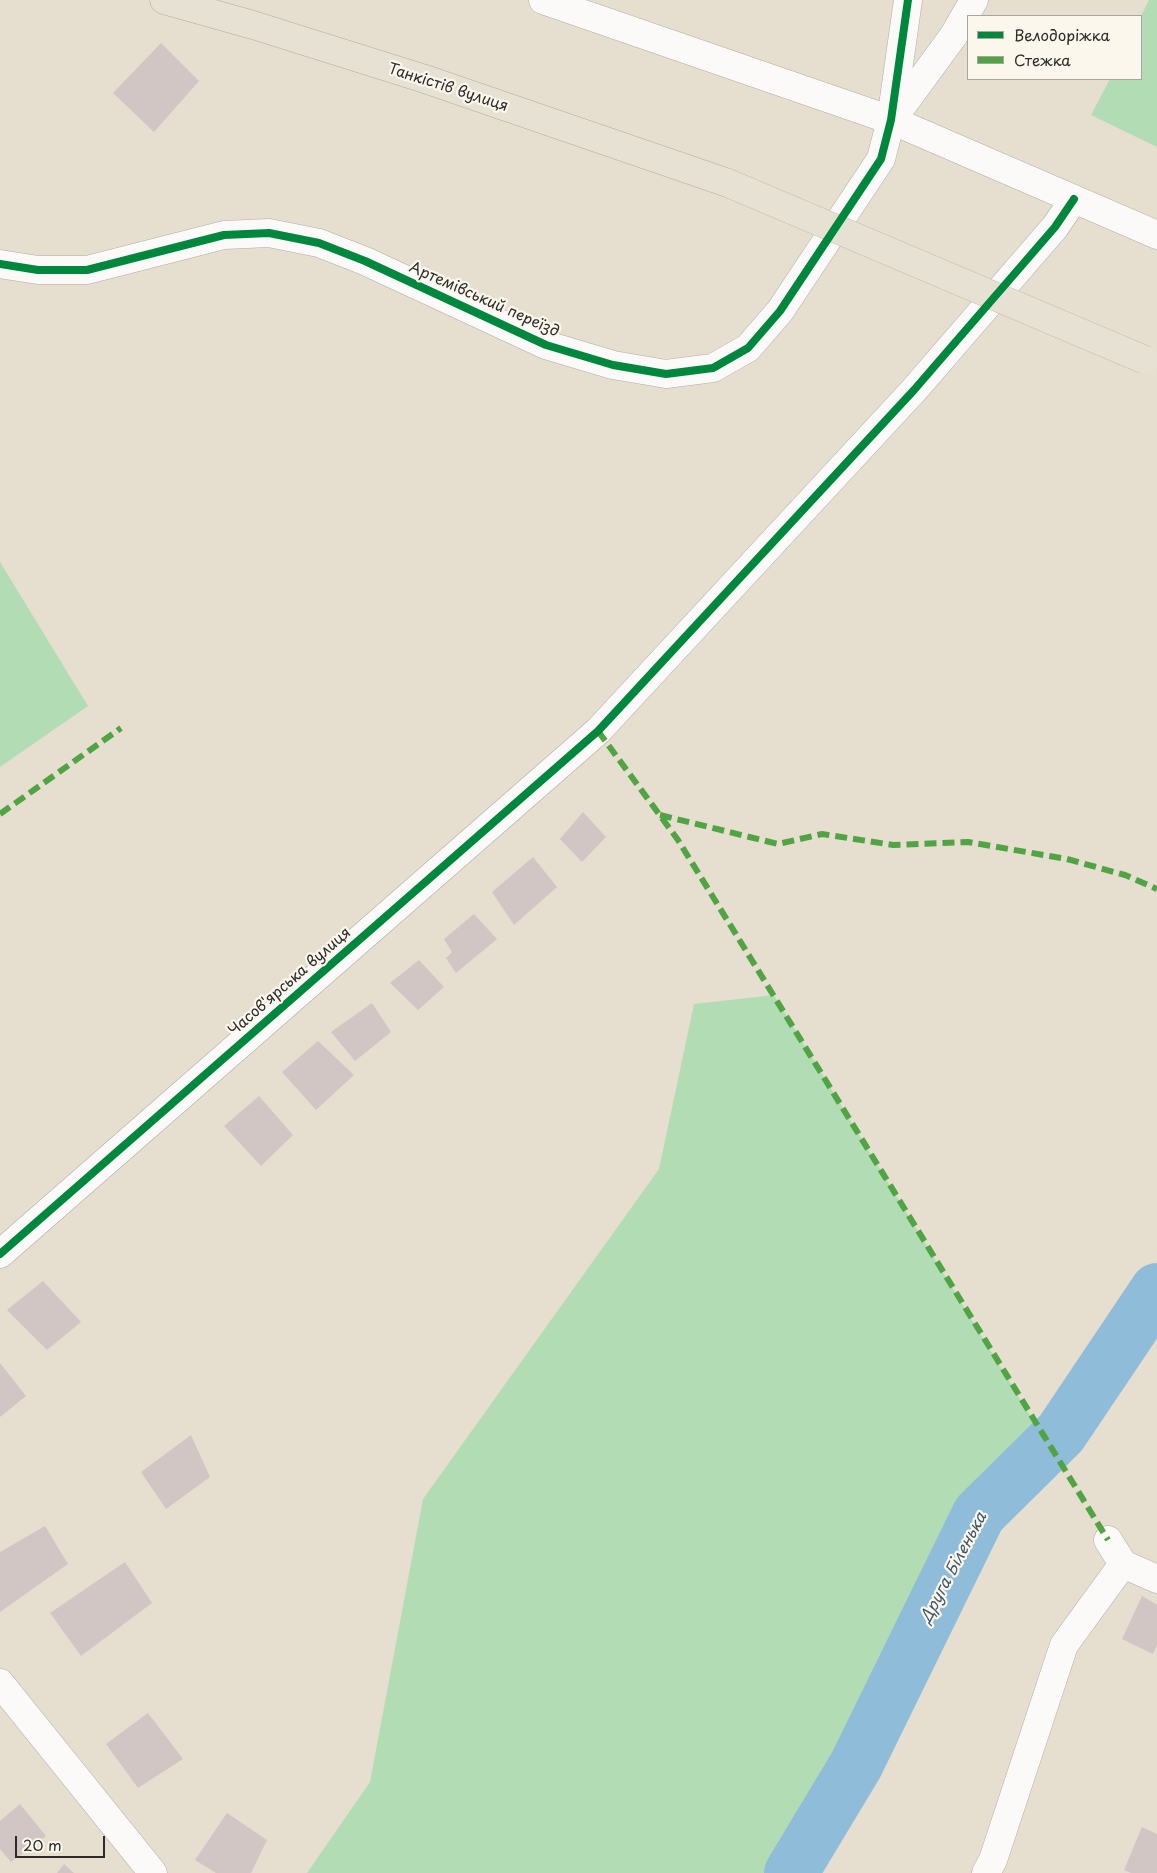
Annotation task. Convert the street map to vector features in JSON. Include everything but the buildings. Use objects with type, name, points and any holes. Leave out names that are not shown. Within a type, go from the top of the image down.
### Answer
[{"type":"main road","name":"Танкістів вулиця","points":[[164,0],[253,25],[425,79],[728,183],[1151,362]]},
{"type":"street","points":[[543,0],[891,120],[1157,235]]},
{"type":"street","name":"Артемівський переїзд","points":[[0,264],[38,270],[87,270],[224,235],[269,232],[319,243],[365,260],[546,345],[613,366],[666,374],[713,368],[748,348],[780,310],[881,159],[891,120],[908,0]]},
{"type":"street","points":[[891,120],[954,35],[974,0]]},
{"type":"street","name":"Часов'ярська вулиця","points":[[0,1254],[598,731],[914,390],[1055,227],[1074,199]]},
{"type":"street","points":[[1108,1540],[1123,1564],[1157,1579]]},
{"type":"street","points":[[986,1873],[993,1860],[1064,1644],[1123,1564]]},
{"type":"street","points":[[0,1683],[153,1873]]},
{"type":"green space","points":[[1149,0],[1157,0],[1157,147],[1091,115],[1109,80],[1142,80],[1142,15]]},
{"type":"green space","points":[[0,562],[88,706],[0,767]]},
{"type":"green space","points":[[774,995],[1048,1445],[979,1514],[856,1765],[791,1873],[307,1873],[370,1782],[423,1499],[659,1169],[694,1004]]},
{"type":"waterway","name":"Друга Біленька","points":[[791,1873],[856,1765],[979,1514],[1061,1433],[1157,1290]]},
{"type":"marked path","points":[[0,814],[121,728]]},
{"type":"marked path","points":[[598,731],[678,840],[1108,1540]]},
{"type":"marked path","points":[[660,815],[778,844],[822,834],[893,845],[968,842],[1067,859],[1125,875],[1157,889]]},
{"type":"cycle path","points":[[0,264],[38,270],[87,270],[224,235],[269,233],[319,243],[365,261],[546,345],[613,365],[666,374],[713,368],[748,348],[780,311],[881,159],[891,120],[908,0]]},
{"type":"cycle path","points":[[0,1254],[598,731],[914,390],[1055,227],[1074,199]]}]
